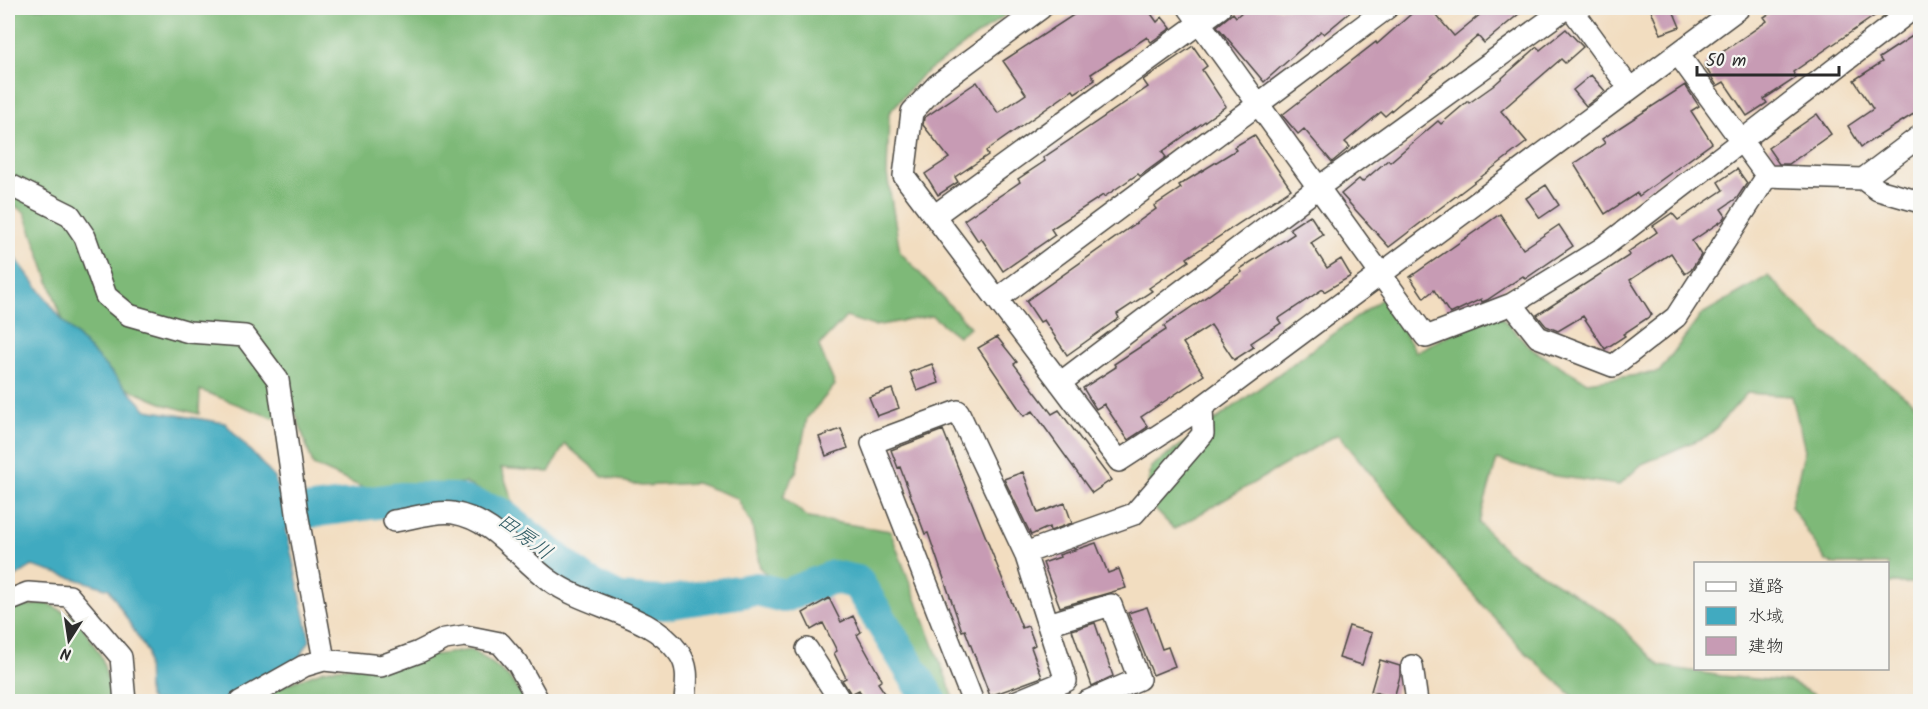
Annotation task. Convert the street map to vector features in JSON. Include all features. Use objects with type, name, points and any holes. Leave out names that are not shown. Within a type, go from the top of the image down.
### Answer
[{"type":"street","points":[[1041,8],[937,85],[912,112],[904,176],[1119,461],[1202,407],[1739,8]]},
{"type":"street","points":[[934,216],[1195,15],[1220,8]]},
{"type":"street","points":[[996,299],[1387,8]]},
{"type":"street","points":[[1060,383],[1318,187],[1566,8]]},
{"type":"street","points":[[1571,8],[1630,89]]},
{"type":"street","points":[[1195,15],[1257,106],[1382,272],[1426,337],[1512,304],[1601,249],[1914,8]]},
{"type":"street","points":[[1678,54],[1767,176]]},
{"type":"street","points":[[1863,179],[1920,136]]},
{"type":"street","points":[[1767,176],[1863,179],[1878,190],[1920,202]]},
{"type":"street","points":[[1512,304],[1538,337],[1613,366],[1676,317],[1767,176]]},
{"type":"street","points":[[8,184],[70,215],[85,237],[106,296],[129,315],[189,332],[245,336],[278,380],[297,513],[324,660]]},
{"type":"street","points":[[1025,553],[1134,514],[1203,434],[1202,407]]},
{"type":"street","points":[[973,702],[872,443],[958,411],[1025,553],[1066,681],[1084,702],[1139,679],[1112,605],[1048,624]]},
{"type":"street","points":[[394,521],[452,512],[485,524],[549,580],[593,603],[654,628],[679,653],[687,668],[685,702]]},
{"type":"street","points":[[8,601],[28,593],[69,596],[121,657],[125,702]]},
{"type":"street","points":[[240,702],[304,666],[324,660],[381,666],[419,652],[445,639],[465,636],[500,643],[518,664],[539,702]]},
{"type":"street","points":[[807,649],[841,702]]},
{"type":"street","points":[[1412,666],[1417,702]]},
{"type":"street","points":[[1015,702],[1066,681]]},
{"type":"green space","points":[[8,8],[1015,8],[921,76],[889,113],[887,174],[900,252],[970,327],[958,336],[932,316],[874,326],[846,317],[819,346],[835,385],[807,418],[797,470],[783,496],[808,518],[890,531],[955,701],[921,701],[859,581],[839,567],[776,584],[760,568],[752,525],[737,498],[696,483],[641,486],[603,476],[565,444],[549,472],[501,468],[515,508],[465,483],[368,490],[313,465],[296,414],[273,418],[200,390],[199,414],[166,405],[124,387],[63,321],[25,213],[8,201]]},
{"type":"green space","points":[[1768,276],[1824,332],[1920,408],[1920,583],[1889,583],[1889,562],[1826,561],[1791,506],[1805,450],[1792,396],[1747,393],[1710,435],[1642,464],[1619,485],[1549,475],[1497,459],[1479,523],[1507,552],[1614,619],[1660,666],[1722,676],[1790,682],[1826,701],[1578,701],[1522,649],[1426,541],[1338,434],[1174,529],[1146,500],[1151,467],[1383,298],[1416,352],[1495,311],[1533,350],[1587,382],[1659,372],[1702,314]]},
{"type":"green space","points":[[47,603],[79,620],[102,658],[113,701],[8,702],[8,609]]},
{"type":"green space","points":[[471,650],[502,671],[525,701],[256,702],[282,686],[324,670]]},
{"type":"water","points":[[8,248],[63,321],[147,410],[225,423],[275,478],[310,640],[282,686],[232,701],[152,701],[148,696],[147,652],[109,589],[32,566],[8,582]]},
{"type":"building","points":[[1084,8],[1147,8],[1157,22],[1162,17],[1171,28],[1151,42],[1147,37],[1091,74],[1095,80],[1075,93],[1073,90],[986,151],[988,155],[955,177],[958,182],[938,195],[925,174],[949,158],[923,125],[924,118],[977,82],[998,113],[1026,94],[1003,61]]},
{"type":"building","points":[[1247,8],[1355,8],[1324,34],[1321,31],[1264,82],[1217,26],[1233,13],[1236,17]]},
{"type":"building","points":[[1418,8],[1430,8],[1454,36],[1488,8],[1526,8],[1484,43],[1478,36],[1385,116],[1381,112],[1345,142],[1350,147],[1332,162],[1304,129],[1298,134],[1282,115],[1376,42],[1377,44]]},
{"type":"building","points":[[1650,8],[1672,8],[1680,27],[1661,34]]},
{"type":"building","points":[[1778,8],[1886,8],[1793,72],[1796,78],[1764,99],[1767,103],[1747,116],[1724,82],[1717,86],[1704,65],[1767,21],[1764,17]]},
{"type":"building","points":[[1566,29],[1583,47],[1565,63],[1561,59],[1501,111],[1527,142],[1389,247],[1341,194],[1359,179],[1362,182],[1388,160],[1390,162],[1438,121],[1441,124],[1468,101],[1469,103],[1493,86],[1537,47],[1540,50]]},
{"type":"building","points":[[1920,31],[1920,110],[1861,147],[1848,126],[1873,109],[1854,80],[1882,62],[1879,58]]},
{"type":"building","points":[[1193,46],[1207,66],[1202,70],[1226,106],[1162,152],[1166,157],[1140,176],[1138,174],[1051,229],[1055,235],[1003,271],[981,238],[978,241],[964,220],[1020,182],[1018,179],[1045,161],[1043,158],[1148,87],[1143,80]]},
{"type":"building","points":[[1591,75],[1605,91],[1586,106],[1573,90]]},
{"type":"building","points":[[1685,85],[1699,106],[1691,111],[1712,143],[1639,196],[1637,193],[1605,214],[1574,164],[1605,143],[1602,139]]},
{"type":"building","points":[[1817,114],[1831,134],[1789,164],[1779,164],[1768,148]]},
{"type":"building","points":[[1254,135],[1291,189],[1187,258],[1189,261],[1149,288],[1152,291],[1117,314],[1119,318],[1067,355],[1044,320],[1040,322],[1026,301],[1156,209],[1154,206],[1181,188],[1179,185],[1236,150],[1234,147]]},
{"type":"building","points":[[1737,169],[1747,183],[1737,198],[1721,209],[1726,216],[1723,220],[1692,241],[1701,255],[1691,270],[1685,274],[1671,253],[1630,280],[1652,315],[1623,334],[1625,336],[1605,349],[1583,316],[1558,331],[1546,326],[1537,315],[1630,255],[1628,252],[1657,232],[1653,226],[1672,213],[1678,220],[1723,190],[1718,182]]},
{"type":"building","points":[[1546,185],[1559,205],[1540,218],[1526,198]]},
{"type":"building","points":[[1500,214],[1523,249],[1559,225],[1573,246],[1525,279],[1523,276],[1487,300],[1482,302],[1481,299],[1450,314],[1434,290],[1424,298],[1410,277]]},
{"type":"building","points":[[1310,215],[1323,235],[1311,243],[1327,268],[1341,259],[1351,276],[1324,292],[1323,289],[1278,319],[1281,323],[1251,343],[1254,347],[1234,360],[1211,325],[1183,343],[1204,375],[1141,417],[1148,427],[1128,440],[1104,404],[1096,409],[1083,388],[1116,367],[1114,364],[1166,330],[1164,326],[1242,272],[1240,269],[1294,234],[1290,228]]},
{"type":"building","points":[[997,337],[1017,362],[1014,364],[1052,414],[1059,410],[1111,480],[1092,493],[1033,411],[1024,416],[978,348]]},
{"type":"building","points":[[932,364],[939,383],[917,391],[910,372]]},
{"type":"building","points":[[892,389],[899,408],[877,416],[869,397]]},
{"type":"building","points":[[841,429],[848,448],[826,456],[819,437]]},
{"type":"building","points":[[943,430],[1022,628],[1028,626],[1035,645],[1031,647],[1042,677],[990,696],[965,630],[962,631],[928,533],[925,534],[900,467],[898,468],[891,450]]},
{"type":"building","points":[[1023,472],[1038,513],[1065,503],[1072,523],[1050,531],[1049,527],[1031,535],[1004,479]]},
{"type":"building","points":[[1096,543],[1108,573],[1119,569],[1126,588],[1060,607],[1043,563],[1060,557],[1059,555]]},
{"type":"building","points":[[829,598],[841,622],[853,616],[861,632],[857,635],[882,680],[878,683],[891,702],[866,702],[859,690],[851,694],[842,680],[846,678],[834,653],[837,651],[823,623],[811,630],[803,613]]},
{"type":"building","points":[[1147,607],[1162,649],[1168,647],[1175,666],[1153,675],[1128,613]]},
{"type":"building","points":[[1095,623],[1113,676],[1092,686],[1072,630]]},
{"type":"building","points":[[1349,626],[1372,633],[1362,665],[1339,658]]},
{"type":"building","points":[[1380,660],[1400,666],[1400,676],[1394,698],[1371,691]]},
{"type":"waterway","name":"田房川","points":[[236,501],[297,513],[400,499],[456,500],[500,514],[585,582],[619,600],[664,603],[757,589],[784,596],[833,577],[857,582],[931,702]]}]
